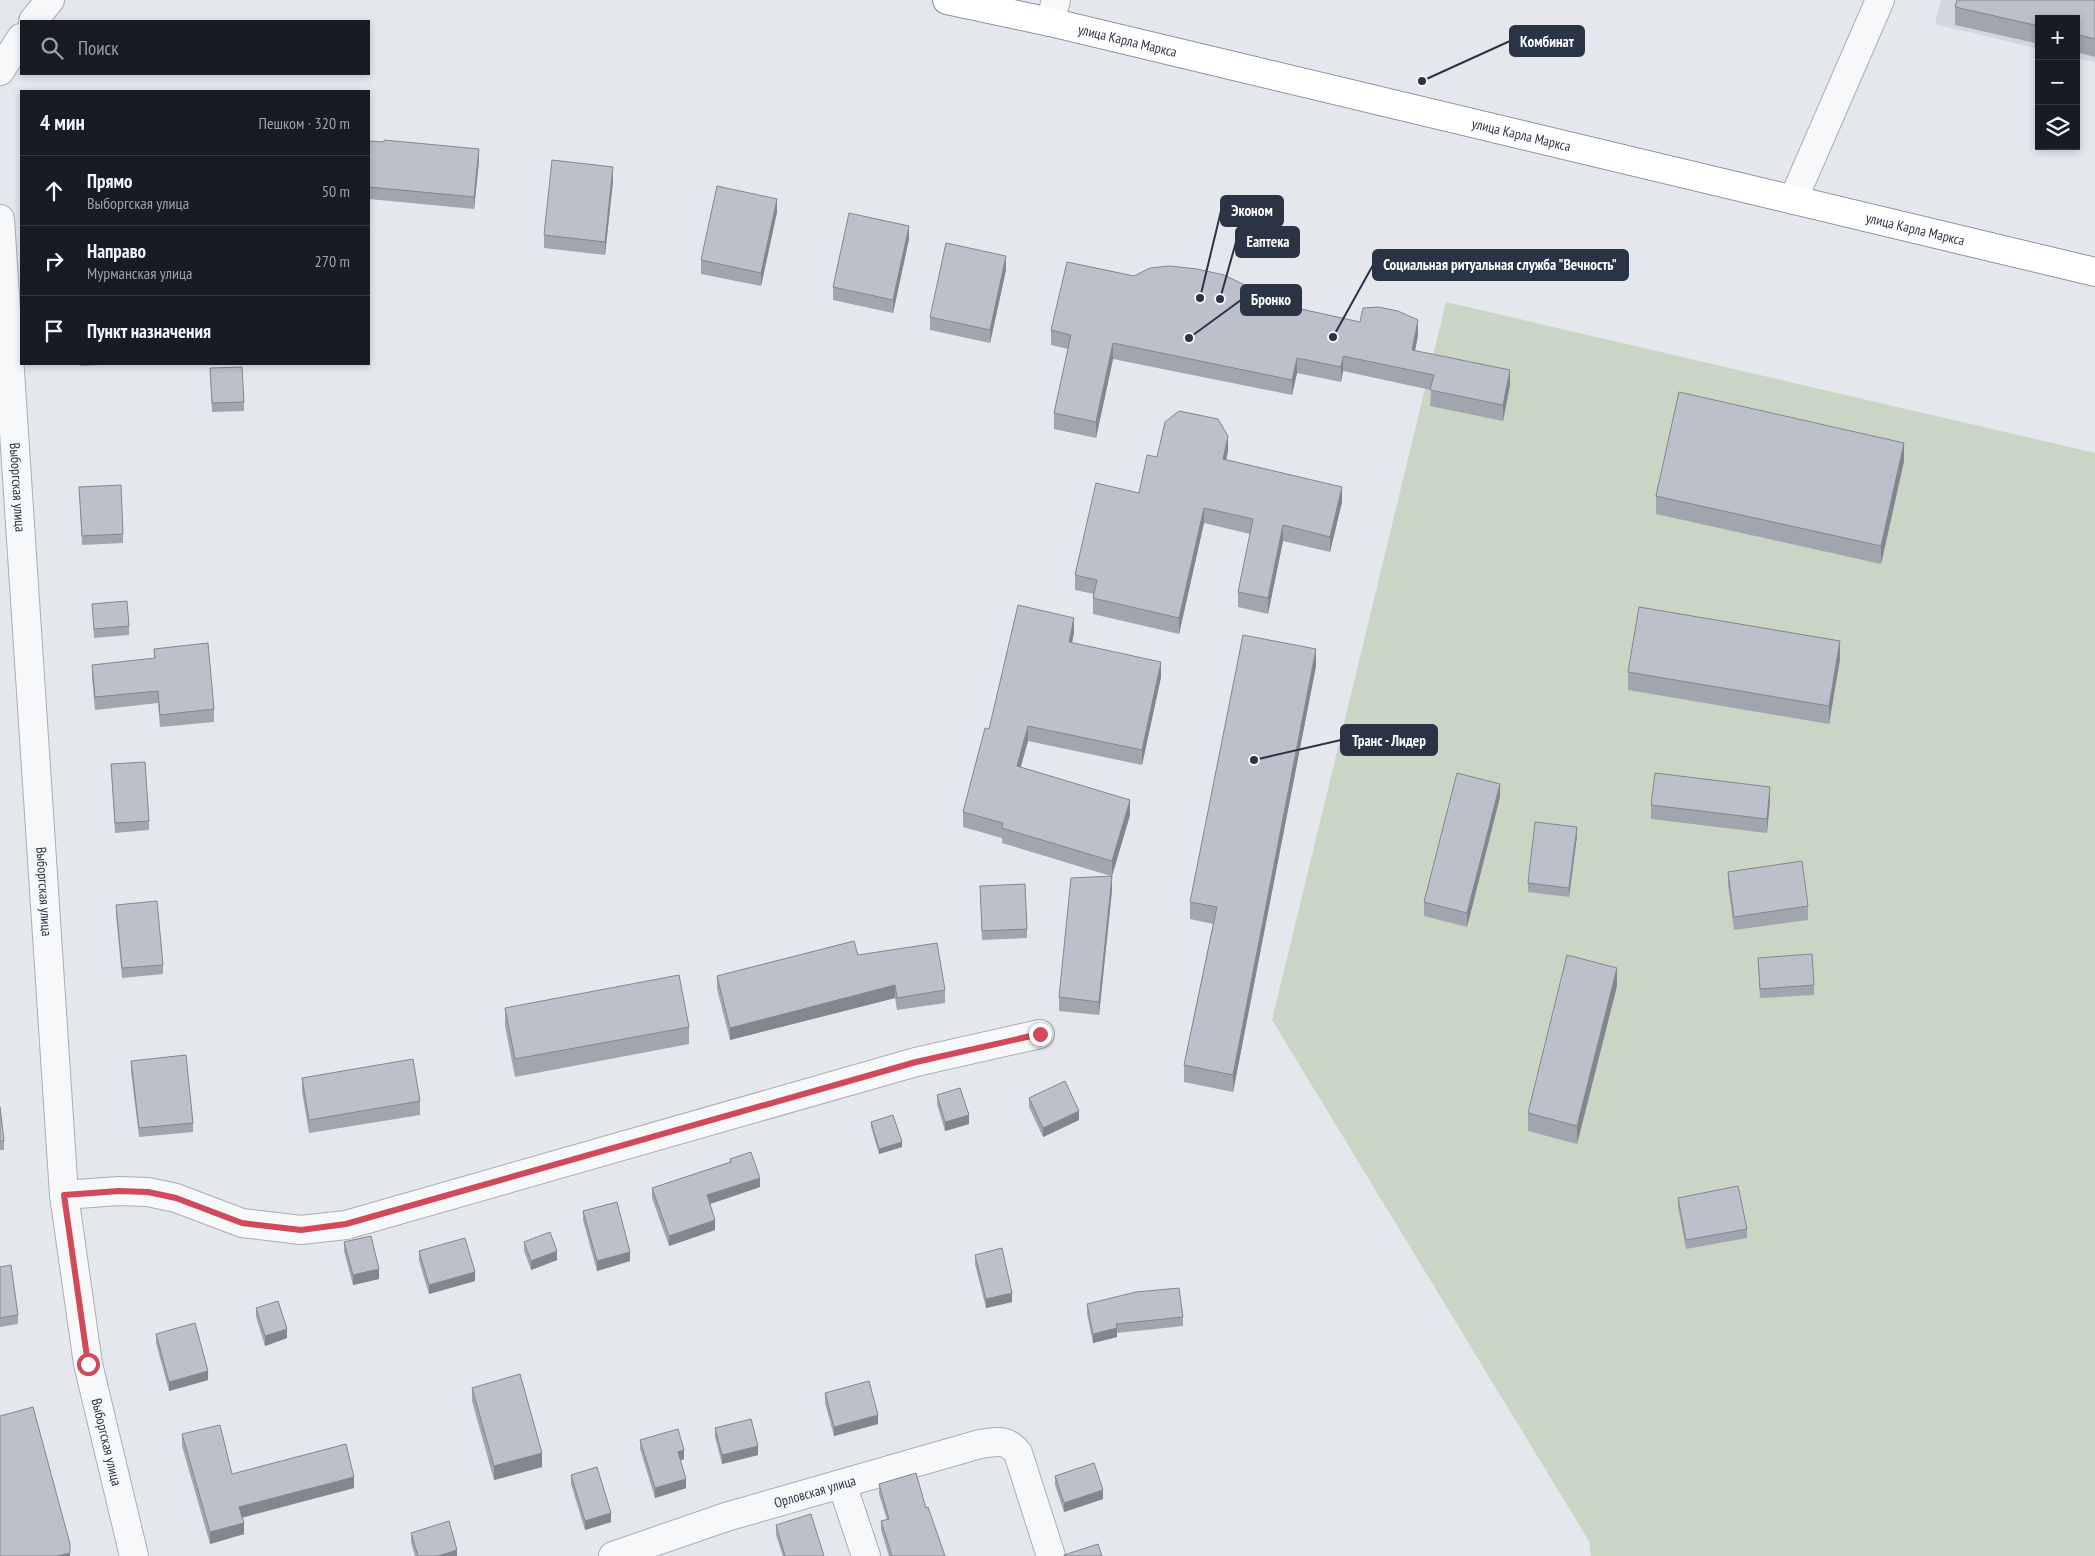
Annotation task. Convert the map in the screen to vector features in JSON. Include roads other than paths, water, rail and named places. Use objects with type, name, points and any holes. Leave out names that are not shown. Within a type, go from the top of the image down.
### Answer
[{"type":"highway","name":"улица Карла Маркса","points":[[947,0],[1053,11],[1793,200],[2095,272]]},
{"type":"street","points":[[34,20],[50,0]]},
{"type":"street","points":[[1793,200],[1880,0]]},
{"type":"street","points":[[0,71],[20,40]]},
{"type":"street","name":"Выборгская улица","points":[[0,219],[10,523],[64,1195],[88,1364],[134,1556]]},
{"type":"street","points":[[64,1195],[119,1191],[148,1192],[176,1198],[242,1223],[301,1230],[346,1224],[916,1062],[1040,1034]]},
{"type":"street","name":"Орловская улица","points":[[612,1556],[726,1516],[980,1444],[999,1441],[1011,1444],[1018,1453],[1051,1556]]},
{"type":"street","points":[[842,1484],[866,1556]]},
{"type":"place","name":"Комбинат","points":[[1422,81]]},
{"type":"place","name":"Эконом","points":[[1200,298]]},
{"type":"place","name":"Еаптека","points":[[1220,299]]},
{"type":"place","name":"Социальная ритуальная служба \"Вечность\"","points":[[1333,337]]},
{"type":"place","name":"Бронко","points":[[1189,338]]},
{"type":"place","name":"Транс - Лидер","points":[[1254,760]]}]
